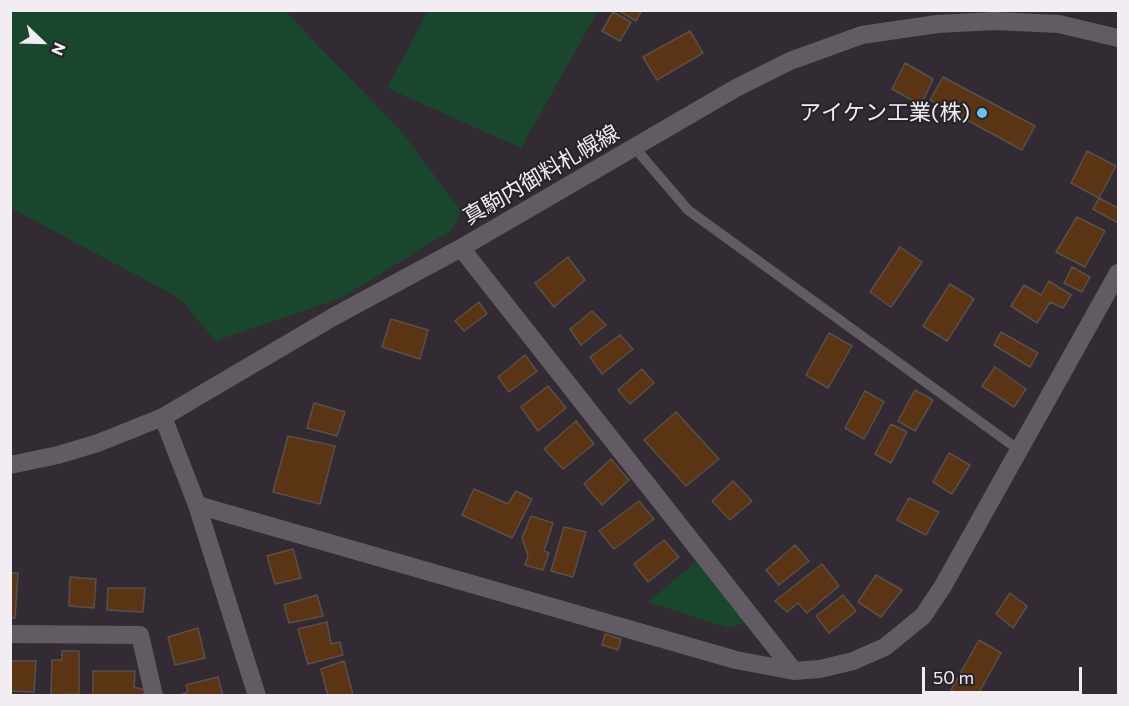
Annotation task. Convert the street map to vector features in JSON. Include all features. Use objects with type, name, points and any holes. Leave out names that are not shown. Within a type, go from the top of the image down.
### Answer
[{"type":"street","name":"真駒内御料札幌線","points":[[10,465],[58,455],[98,443],[163,417],[333,317],[461,248],[747,82],[790,61],[862,34],[937,24],[995,21],[1059,24],[1119,38]]},
{"type":"street","points":[[461,248],[794,671]]},
{"type":"street","points":[[197,505],[736,660],[794,671],[820,669],[853,661],[885,647],[923,616],[943,586],[1119,273]]},
{"type":"street","points":[[163,417],[197,505],[257,696]]},
{"type":"street","points":[[10,634],[140,635],[154,696]]},
{"type":"lane","points":[[634,148],[688,210],[1019,450]]},
{"type":"green space","points":[[10,11],[285,11],[402,132],[461,211],[453,229],[343,297],[216,341],[179,298],[11,208]]},
{"type":"green space","points":[[428,11],[598,11],[521,148],[387,88]]},
{"type":"green space","points":[[702,557],[745,623],[729,628],[648,602]]},
{"type":"building","points":[[618,10],[642,10],[636,21]]},
{"type":"building","points":[[613,12],[631,22],[620,41],[602,31]]},
{"type":"building","points":[[690,31],[703,53],[657,80],[643,57]]},
{"type":"building","points":[[905,63],[933,79],[921,105],[892,89]]},
{"type":"building","name":"アイケン工業(株)","points":[[943,77],[1035,126],[1022,150],[930,100]]},
{"type":"building","points":[[1087,151],[1116,166],[1099,198],[1071,183]]},
{"type":"building","points":[[1099,198],[1118,208],[1118,223],[1093,209]]},
{"type":"building","points":[[1077,217],[1105,231],[1085,267],[1056,252]]},
{"type":"building","points":[[900,247],[922,262],[891,307],[870,292]]},
{"type":"building","points":[[568,257],[585,280],[554,307],[535,283]]},
{"type":"building","points":[[1072,267],[1090,277],[1082,292],[1064,283]]},
{"type":"building","points":[[1049,281],[1071,295],[1063,308],[1050,302],[1037,323],[1011,306],[1024,285],[1041,295]]},
{"type":"building","points":[[950,284],[974,299],[947,341],[923,326]]},
{"type":"building","points":[[479,302],[487,314],[464,331],[455,321]]},
{"type":"building","points":[[592,311],[606,325],[581,345],[570,329]]},
{"type":"building","points":[[391,319],[428,330],[420,359],[382,347]]},
{"type":"building","points":[[1001,332],[1038,353],[1030,367],[994,345]]},
{"type":"building","points":[[829,333],[852,346],[828,388],[806,375]]},
{"type":"building","points":[[620,335],[633,349],[602,374],[590,357]]},
{"type":"building","points":[[525,355],[537,371],[509,392],[498,377]]},
{"type":"building","points":[[995,367],[1026,389],[1014,407],[982,386]]},
{"type":"building","points":[[642,369],[654,383],[630,404],[618,390]]},
{"type":"building","points":[[548,386],[566,408],[538,431],[521,407]]},
{"type":"building","points":[[915,390],[933,400],[915,431],[898,421]]},
{"type":"building","points":[[865,391],[884,402],[864,439],[845,428]]},
{"type":"building","points":[[314,403],[345,412],[337,436],[307,428]]},
{"type":"building","points":[[676,412],[719,459],[686,486],[644,440]]},
{"type":"building","points":[[576,421],[594,444],[563,469],[544,449]]},
{"type":"building","points":[[891,424],[907,432],[891,463],[875,454]]},
{"type":"building","points":[[288,436],[335,446],[320,504],[273,492]]},
{"type":"building","points":[[949,453],[970,465],[952,494],[933,482]]},
{"type":"building","points":[[611,459],[629,480],[602,505],[584,484]]},
{"type":"building","points":[[733,481],[752,501],[730,520],[712,501]]},
{"type":"building","points":[[474,489],[508,504],[516,491],[532,499],[512,538],[462,515]]},
{"type":"building","points":[[909,498],[939,512],[926,535],[897,520]]},
{"type":"building","points":[[639,501],[654,519],[614,549],[599,531]]},
{"type":"building","points":[[531,516],[553,523],[544,551],[549,553],[543,570],[525,565],[528,555],[522,538]]},
{"type":"building","points":[[564,527],[586,532],[573,577],[551,571]]},
{"type":"building","points":[[664,540],[679,557],[648,582],[634,564]]},
{"type":"building","points":[[795,545],[809,561],[779,585],[766,570]]},
{"type":"building","points":[[293,549],[301,578],[275,584],[267,556]]},
{"type":"building","points":[[822,564],[839,586],[807,613],[798,603],[787,612],[775,601]]},
{"type":"building","points":[[10,573],[18,573],[15,618],[10,618]]},
{"type":"building","points":[[876,575],[902,590],[881,617],[858,602]]},
{"type":"building","points":[[70,577],[96,579],[94,608],[69,606]]},
{"type":"building","points":[[108,588],[145,588],[143,612],[107,610]]},
{"type":"building","points":[[1010,593],[1027,606],[1013,628],[996,614]]},
{"type":"building","points":[[317,595],[323,616],[289,623],[284,605]]},
{"type":"building","points":[[843,595],[856,611],[829,633],[816,616]]},
{"type":"building","points":[[327,622],[331,644],[340,642],[343,655],[308,664],[298,629]]},
{"type":"building","points":[[198,628],[205,658],[175,665],[168,637]]},
{"type":"building","points":[[605,634],[621,639],[618,650],[602,645]]},
{"type":"building","points":[[979,640],[1001,653],[977,696],[961,696],[951,690]]},
{"type":"building","points":[[62,651],[79,651],[79,694],[51,695],[52,660],[62,660]]},
{"type":"building","points":[[10,661],[36,661],[34,692],[10,691]]},
{"type":"building","points":[[344,661],[353,695],[328,696],[321,669]]},
{"type":"building","points":[[93,671],[135,671],[134,687],[145,690],[144,696],[93,695]]},
{"type":"building","points":[[218,677],[223,696],[177,696],[188,692],[186,685]]},
{"type":"place","name":"アイケン工業(株)","points":[[982,113]]}]
